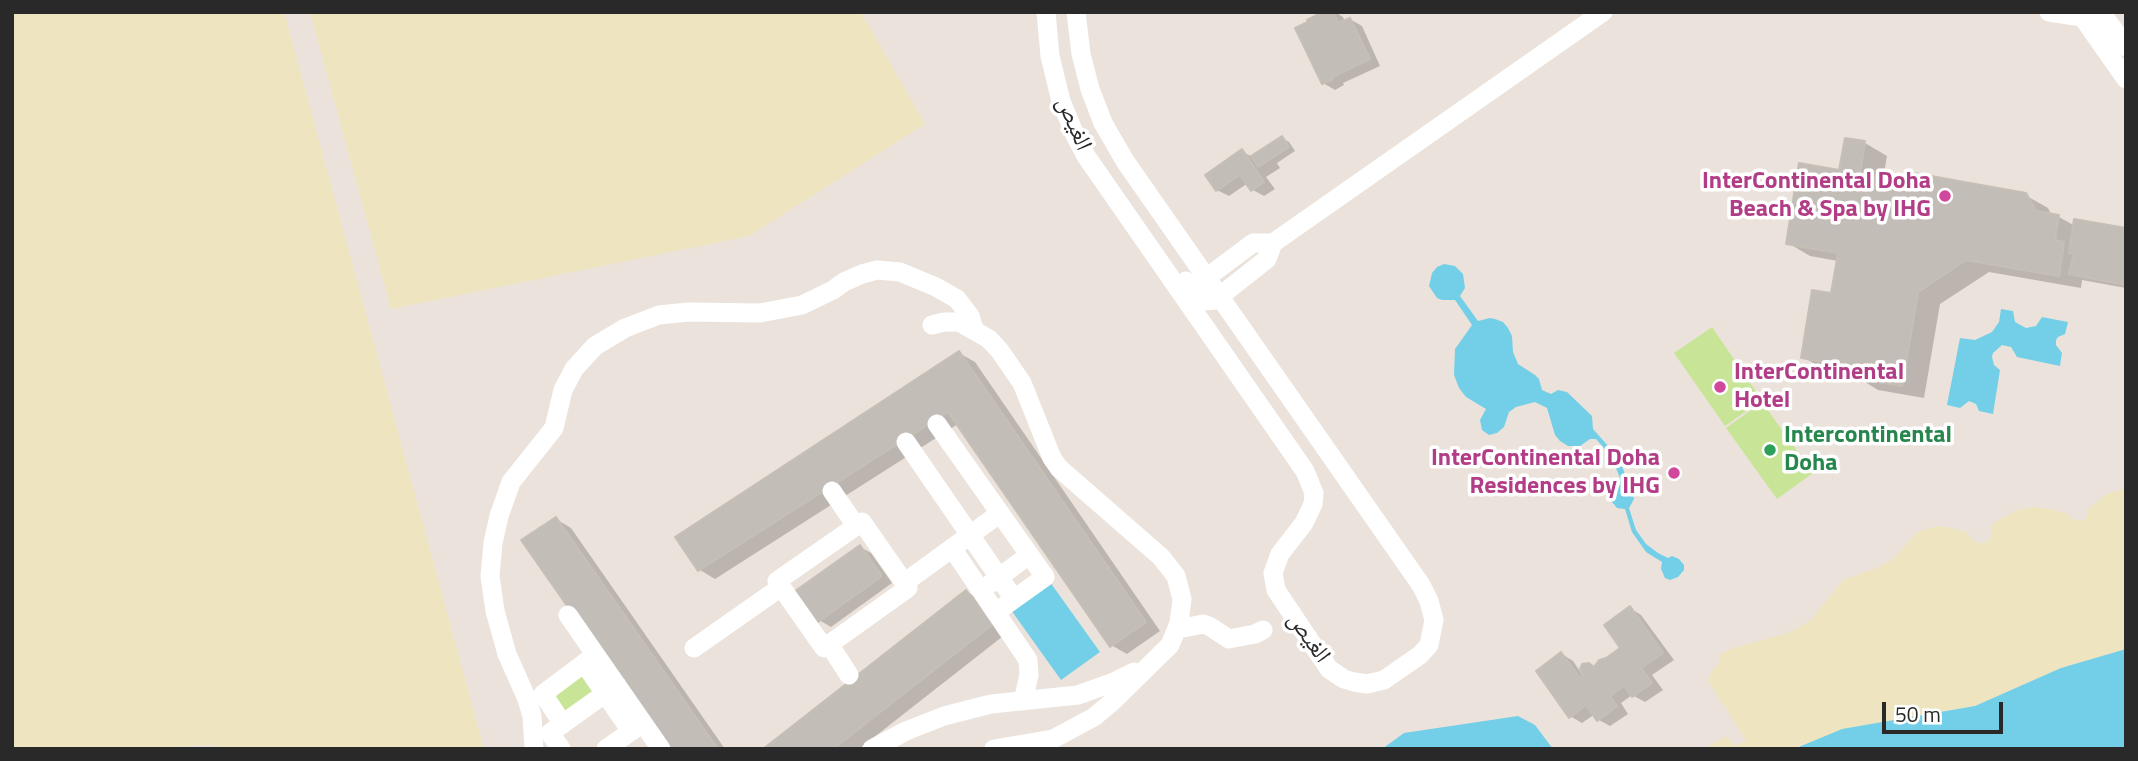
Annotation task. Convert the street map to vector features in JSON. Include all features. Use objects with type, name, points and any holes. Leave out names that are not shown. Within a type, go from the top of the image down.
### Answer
[{"type":"street","name":"الغيص","points":[[1046,12],[1050,55],[1061,101],[1074,135],[1305,471],[1314,493],[1313,503],[1304,523],[1280,554],[1273,573],[1276,590],[1329,669],[1354,682],[1367,684],[1384,680],[1420,655],[1429,645],[1434,620],[1429,601],[1421,585],[1125,161],[1103,123],[1090,89],[1081,54],[1076,12]]},
{"type":"street","points":[[1157,259],[1173,265],[1204,301],[1211,302],[1267,259],[1273,243],[1602,12]]},
{"type":"street","points":[[2049,12],[2080,15],[2126,79]]},
{"type":"street","points":[[2101,12],[2126,47]]},
{"type":"street","points":[[1206,278],[1253,243],[1273,243]]},
{"type":"street","points":[[534,749],[532,716],[527,699],[499,633],[490,576],[492,552],[499,516],[512,482],[554,428],[564,390],[574,369],[595,346],[625,328],[659,315],[688,312],[760,313],[802,305],[862,274],[877,270],[900,272],[946,293],[964,306],[974,329]]},
{"type":"street","points":[[932,325],[959,322],[989,339],[1000,351],[1022,383],[1052,458],[1161,557],[1176,576],[1182,599],[1178,629],[1170,645],[1094,717],[1057,744],[994,749]]},
{"type":"street","points":[[937,424],[1045,578],[996,612]]},
{"type":"street","points":[[906,442],[1014,599]]},
{"type":"street","points":[[832,491],[856,526]]},
{"type":"street","points":[[904,583],[999,514]]},
{"type":"street","points":[[862,522],[904,583],[908,589],[824,648],[777,582],[862,522]]},
{"type":"street","points":[[952,548],[1028,660],[1030,675],[1023,701]]},
{"type":"street","points":[[981,590],[1029,555]]},
{"type":"street","points":[[694,648],[781,587]]},
{"type":"street","points":[[568,615],[589,659],[637,727],[661,749]]},
{"type":"street","points":[[1178,629],[1209,625],[1229,639],[1264,630]]},
{"type":"street","points":[[829,644],[849,675]]},
{"type":"street","points":[[563,724],[543,694],[589,659]]},
{"type":"street","points":[[872,749],[906,731],[944,716],[991,704],[1078,695],[1114,682],[1151,664]]},
{"type":"street","points":[[561,749],[550,733],[611,689]]},
{"type":"street","points":[[606,749],[637,727]]},
{"type":"sand","points":[[12,12],[284,12],[484,749],[236,749],[210,745],[135,749],[12,749]]},
{"type":"sand","points":[[310,12],[861,12],[925,124],[749,236],[391,309]]},
{"type":"sand","points":[[2126,488],[2126,649],[2061,668],[1975,706],[1911,716],[1803,744],[1794,749],[1703,749],[1727,736],[1735,746],[1746,740],[1708,681],[1720,660],[1719,655],[1730,649],[1788,633],[1810,621],[1843,580],[1893,559],[1917,532],[1938,526],[1947,527],[1966,532],[1973,541],[1983,544],[1991,538],[1992,525],[2020,509],[2038,507],[2066,513],[2072,519],[2083,521],[2088,515],[2088,509],[2107,494]]},
{"type":"green space","points":[[1712,327],[1762,400],[1725,426],[1674,353]]},
{"type":"green space","name":"Intercontinental Doha","points":[[1762,402],[1813,473],[1777,499],[1726,428]]},
{"type":"green space","points":[[585,669],[599,689],[561,717],[546,698]]},
{"type":"water","points":[[1444,264],[1455,266],[1463,274],[1465,288],[1460,296],[1478,321],[1495,319],[1508,328],[1518,364],[1539,379],[1542,390],[1551,394],[1558,390],[1567,392],[1592,416],[1593,429],[1617,456],[1624,471],[1626,486],[1633,492],[1634,499],[1629,508],[1636,530],[1646,544],[1658,553],[1679,559],[1684,570],[1678,577],[1670,580],[1665,578],[1661,569],[1662,562],[1646,552],[1632,532],[1625,509],[1617,508],[1611,501],[1612,490],[1620,485],[1620,478],[1611,456],[1596,439],[1590,439],[1580,446],[1568,446],[1555,435],[1547,408],[1535,402],[1516,407],[1509,412],[1504,427],[1497,433],[1489,435],[1482,430],[1480,420],[1486,409],[1466,397],[1454,375],[1455,349],[1472,325],[1455,300],[1437,298],[1429,286],[1432,273]]},
{"type":"water","points":[[2001,309],[2013,311],[2015,322],[2026,328],[2036,326],[2042,317],[2068,322],[2065,334],[2056,340],[2062,353],[2060,366],[2017,357],[2011,347],[2002,345],[1992,357],[1994,365],[2000,370],[1993,414],[1979,411],[1976,404],[1969,401],[1960,408],[1947,405],[1960,338],[1975,340],[1992,332],[1999,322]]},
{"type":"water","points":[[1050,582],[1100,652],[1061,680],[1011,610]]},
{"type":"water","points":[[2126,649],[2126,749],[1794,749],[1842,729],[1975,706],[2061,668]]},
{"type":"water","points":[[1518,716],[1535,725],[1553,749],[1382,749],[1404,733]]},
{"type":"building","points":[[1323,12],[1333,12],[1338,23],[1350,18],[1370,59],[1322,84],[1295,28]]},
{"type":"building","points":[[1282,136],[1289,147],[1258,167],[1251,156]]},
{"type":"building","points":[[1845,138],[1865,141],[1860,174],[1903,182],[1914,173],[2026,193],[2036,211],[2059,215],[2055,240],[2064,242],[2059,276],[1966,260],[1918,292],[1902,386],[1854,378],[1847,366],[1801,358],[1812,290],[1831,293],[1838,253],[1786,244],[1799,163],[1839,170]]},
{"type":"building","points":[[1242,149],[1264,182],[1251,191],[1240,175],[1216,191],[1205,175]]},
{"type":"building","points":[[2074,219],[2126,228],[2126,285],[2069,274],[2074,254],[2069,253]]},
{"type":"building","points":[[959,351],[1146,622],[1110,647],[948,412],[698,571],[675,537]]},
{"type":"building","points":[[556,517],[718,749],[667,749],[521,540]]},
{"type":"building","points":[[860,545],[882,576],[818,622],[795,591]]},
{"type":"building","points":[[966,590],[993,624],[833,749],[763,749]]},
{"type":"building","points":[[1630,606],[1663,653],[1641,668],[1652,683],[1632,697],[1624,686],[1610,696],[1617,706],[1597,721],[1586,705],[1569,718],[1536,671],[1561,652],[1580,678],[1583,675],[1580,669],[1582,664],[1589,663],[1594,667],[1599,660],[1620,648],[1604,625]]},
{"type":"place","name":"InterContinental Doha Beach & Spa by IHG","points":[[1945,196]]},
{"type":"place","name":"InterContinental Hotel","points":[[1720,387]]},
{"type":"place","name":"Intercontinental Doha","points":[[1770,450]]},
{"type":"place","name":"InterContinental Doha Residences by IHG","points":[[1674,473]]}]
